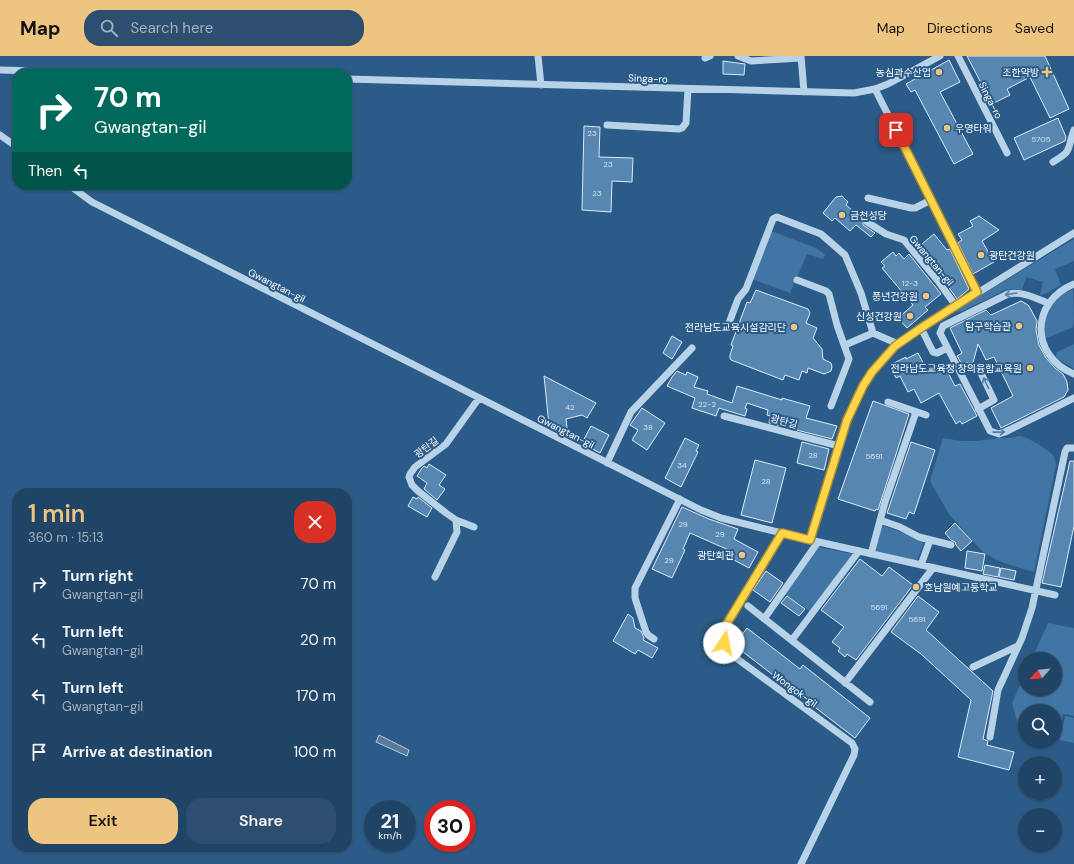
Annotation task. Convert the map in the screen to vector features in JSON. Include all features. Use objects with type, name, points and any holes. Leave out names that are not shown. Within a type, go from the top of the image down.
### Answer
[{"type":"street","points":[[538,56],[541,85]]},
{"type":"street","points":[[738,56],[751,61],[801,57],[804,92]]},
{"type":"street","name":"Singa-ro","points":[[352,79],[854,93],[875,89],[888,84],[940,56]]},
{"type":"street","name":"Singa-ro","points":[[958,56],[1007,153]]},
{"type":"street","points":[[0,70],[12,70]]},
{"type":"street","points":[[607,125],[682,128],[686,123],[688,89]]},
{"type":"street","name":"Gwangtan-gil","points":[[875,89],[977,292]]},
{"type":"street","points":[[1053,162],[1067,154],[1069,151],[1074,130]]},
{"type":"street","points":[[0,135],[12,144]]},
{"type":"street","name":"Gwangtan-gil","points":[[76,190],[92,202],[701,510],[721,518],[818,542],[1056,595]]},
{"type":"street","points":[[868,198],[911,208],[915,208],[931,200]]},
{"type":"street","points":[[729,323],[738,299],[746,289],[773,219],[777,217],[821,234],[845,255],[861,293],[873,333]]},
{"type":"street","name":"Gwangtan-gil","points":[[867,222],[886,234],[904,240],[938,281],[956,306]]},
{"type":"street","points":[[810,540],[847,420],[863,386],[885,356],[898,344],[921,328],[1074,233]]},
{"type":"street","points":[[797,280],[826,291],[829,294],[837,326],[849,357],[848,364],[831,406]]},
{"type":"street","points":[[1074,284],[1059,292],[1048,303],[1042,318],[1041,333],[1042,341],[1049,355],[1054,361],[1074,374]]},
{"type":"street","points":[[1048,303],[1024,294],[1008,294],[943,326],[940,331],[941,336],[988,430],[992,432],[999,434],[1005,432],[1074,398]]},
{"type":"street","points":[[921,328],[933,352],[937,353],[947,348]]},
{"type":"street","points":[[845,345],[873,333],[898,344]]},
{"type":"street","points":[[607,463],[631,412],[692,348]]},
{"type":"street","points":[[957,368],[979,369],[984,377],[994,400],[978,409]]},
{"type":"street","name":"광탄길","points":[[474,527],[456,520],[446,513],[418,491],[412,485],[409,477],[415,467],[446,444],[478,398]]},
{"type":"street","points":[[888,402],[926,415]]},
{"type":"street","points":[[871,554],[885,502],[916,412]]},
{"type":"street","name":"광탄길","points":[[724,416],[839,446]]},
{"type":"street","points":[[990,737],[998,690],[1018,646],[1032,608],[1065,452],[1069,448],[1074,448]]},
{"type":"street","points":[[654,639],[647,634],[634,592],[680,499]]},
{"type":"street","points":[[435,577],[457,532],[456,520]]},
{"type":"street","points":[[880,520],[900,527],[919,537],[951,545]]},
{"type":"street","name":"Wongok-gil","points":[[782,533],[726,625],[724,643],[732,655],[852,743],[855,748],[854,755],[801,864]]},
{"type":"street","points":[[921,565],[930,540]]},
{"type":"street","points":[[764,619],[818,542]]},
{"type":"street","points":[[792,640],[859,551]]},
{"type":"street","points":[[845,683],[933,568]]},
{"type":"street","points":[[748,606],[870,702]]},
{"type":"street","points":[[973,667],[1018,646]]},
{"type":"shaded area","points":[[771,231],[816,248],[825,255],[823,259],[807,254],[790,293],[752,279]]},
{"type":"shaded area","points":[[1074,239],[1074,261],[1055,269],[1061,285],[1047,293],[1040,295],[1043,282],[1026,277],[1022,290],[1005,290],[963,311],[955,311]]},
{"type":"shaded area","points":[[1073,289],[1073,327],[1047,338],[1044,335],[1045,316],[1047,311],[1059,296]]},
{"type":"shaded area","points":[[1074,344],[1074,369],[1056,356],[1057,352]]},
{"type":"shaded area","points":[[1018,436],[1040,445],[1051,453],[1055,459],[1056,465],[1034,572],[1002,562],[983,552],[949,514],[930,481],[943,438],[961,441],[976,441]]},
{"type":"shaded area","points":[[882,526],[923,540],[924,542],[915,562],[875,551]]},
{"type":"shaded area","points":[[818,547],[852,554],[811,612],[785,594]]},
{"type":"shaded area","points":[[1048,623],[1074,628],[1074,716],[1063,714],[1062,719],[1062,704],[1018,704],[1018,724],[1012,703],[1018,690],[1018,696],[1062,696],[1062,652],[1035,652]]},
{"type":"shaded area","points":[[1065,716],[1074,718],[1074,743],[1062,740],[1062,730]]},
{"type":"shaded area","points":[[379,735],[409,750],[407,756],[376,742]]},
{"type":"building","points":[[967,56],[1045,56],[1069,109],[1050,118],[1030,77],[1007,89],[1010,95],[992,104]]},
{"type":"building","points":[[949,60],[960,82],[940,92],[973,154],[954,164],[915,90],[911,92],[906,84]]},
{"type":"building","points":[[723,61],[745,64],[744,75],[723,74]]},
{"type":"building","points":[[1058,118],[1066,137],[1065,141],[1024,160],[1014,138]]},
{"type":"building","points":[[584,126],[600,127],[599,157],[633,158],[632,182],[612,181],[611,212],[582,210]]},
{"type":"building","name":"금천성당","points":[[842,196],[848,202],[846,205],[863,219],[863,225],[875,233],[871,237],[856,225],[850,231],[835,218],[832,221],[823,213],[836,197]]},
{"type":"building","points":[[979,216],[999,230],[982,241],[994,262],[973,274],[958,243],[962,240],[958,234],[973,226],[970,221]]},
{"type":"building","points":[[934,234],[947,250],[950,249],[969,289],[957,299],[917,248]]},
{"type":"building","points":[[893,252],[896,256],[899,253],[904,259],[909,254],[941,294],[925,307],[928,310],[907,328],[898,318],[913,305],[882,268],[885,266],[881,262]]},
{"type":"building","points":[[756,290],[808,309],[810,313],[806,323],[817,328],[813,338],[822,349],[823,359],[831,363],[831,371],[824,374],[808,368],[807,373],[802,371],[799,380],[785,375],[783,380],[731,360],[730,355],[733,346],[731,345],[747,302],[750,303]]},
{"type":"building","name":"전라남도교육청 창의융합교육원","points":[[1021,301],[1028,305],[1037,321],[1036,330],[1039,345],[1046,358],[1063,374],[1067,382],[1068,390],[1064,397],[1001,428],[991,408],[1013,396],[994,357],[986,360],[978,344],[973,363],[961,363],[957,356],[962,353],[950,328],[986,310],[991,315]]},
{"type":"building","points":[[672,336],[682,342],[672,359],[663,353]]},
{"type":"building","points":[[918,353],[927,370],[930,370],[943,363],[955,386],[960,384],[977,416],[962,424],[960,421],[956,424],[939,393],[921,403],[914,389],[908,392],[900,376],[896,378],[890,365]]},
{"type":"building","points":[[677,371],[686,375],[687,372],[698,377],[694,387],[708,391],[707,394],[732,403],[737,386],[782,400],[782,398],[810,406],[806,418],[837,426],[832,439],[769,423],[770,416],[767,415],[768,410],[747,403],[745,408],[747,409],[745,416],[719,408],[716,416],[692,408],[695,398],[667,386]]},
{"type":"building","points":[[544,376],[596,403],[587,418],[582,415],[566,419],[568,436],[549,425]]},
{"type":"building","points":[[873,401],[909,414],[878,510],[876,509],[875,511],[838,499]]},
{"type":"building","points":[[642,408],[665,423],[647,450],[632,440],[638,430],[630,425]]},
{"type":"building","points":[[591,426],[609,435],[600,453],[582,443]]},
{"type":"building","points":[[685,438],[699,445],[696,451],[698,452],[681,487],[665,478]]},
{"type":"building","points":[[802,442],[829,449],[824,470],[797,463]]},
{"type":"building","points":[[911,442],[935,450],[914,514],[909,512],[906,519],[887,513]]},
{"type":"building","points":[[755,460],[786,468],[772,523],[741,515]]},
{"type":"building","points":[[1070,461],[1074,461],[1074,526],[1061,587],[1042,583]]},
{"type":"building","points":[[429,464],[446,475],[439,485],[445,489],[437,500],[424,489],[427,483],[417,476],[424,466],[427,468]]},
{"type":"building","points":[[413,497],[417,499],[418,497],[432,508],[427,517],[408,506]]},
{"type":"building","points":[[682,507],[709,519],[738,529],[734,539],[758,552],[749,568],[732,559],[733,556],[729,554],[731,551],[690,533],[683,549],[685,550],[672,578],[652,569]]},
{"type":"building","points":[[955,523],[972,541],[961,551],[955,542],[945,533]]},
{"type":"building","points":[[967,551],[985,554],[982,571],[965,568]]},
{"type":"building","points":[[860,559],[882,576],[889,567],[913,585],[856,660],[847,654],[845,657],[838,651],[840,648],[832,642],[844,627],[821,610]]},
{"type":"building","points":[[985,565],[1000,568],[998,577],[983,574]]},
{"type":"building","points":[[1001,568],[1016,571],[1014,580],[999,577]]},
{"type":"building","points":[[766,571],[783,583],[770,602],[753,590]]},
{"type":"building","points":[[787,596],[805,609],[799,616],[781,603]]},
{"type":"building","points":[[918,596],[939,612],[926,630],[993,691],[983,739],[988,741],[987,745],[1014,752],[1009,770],[958,757],[971,700],[921,654],[891,632]]},
{"type":"building","points":[[628,614],[633,618],[635,628],[641,631],[644,638],[643,640],[658,648],[652,658],[638,650],[635,654],[613,641]]},
{"type":"building","points":[[747,628],[800,669],[803,665],[870,718],[855,738],[734,645]]},
{"type":"place","name":"농심과수산업","points":[[939,72]]},
{"type":"place","name":"조한약방","points":[[1047,72]]},
{"type":"place","name":"우영타워","points":[[947,128]]},
{"type":"place","name":"금천성당","points":[[842,215]]},
{"type":"place","name":"광탄건강원","points":[[981,255]]},
{"type":"place","name":"풍년건강원","points":[[926,296]]},
{"type":"place","name":"신성건강원","points":[[910,316]]},
{"type":"place","name":"탐구학습관","points":[[1019,326]]},
{"type":"place","name":"전라남도교육시설감리단","points":[[794,327]]},
{"type":"place","name":"전라남도교육청 창의융합교육원","points":[[1030,368]]},
{"type":"place","name":"광탄회관","points":[[742,555]]},
{"type":"place","name":"호남원예고등학교","points":[[916,587]]},
{"type":"route","points":[[724,643],[726,625],[782,533],[810,540],[847,420],[854,403],[872,372],[895,346],[977,292],[896,130]]}]
